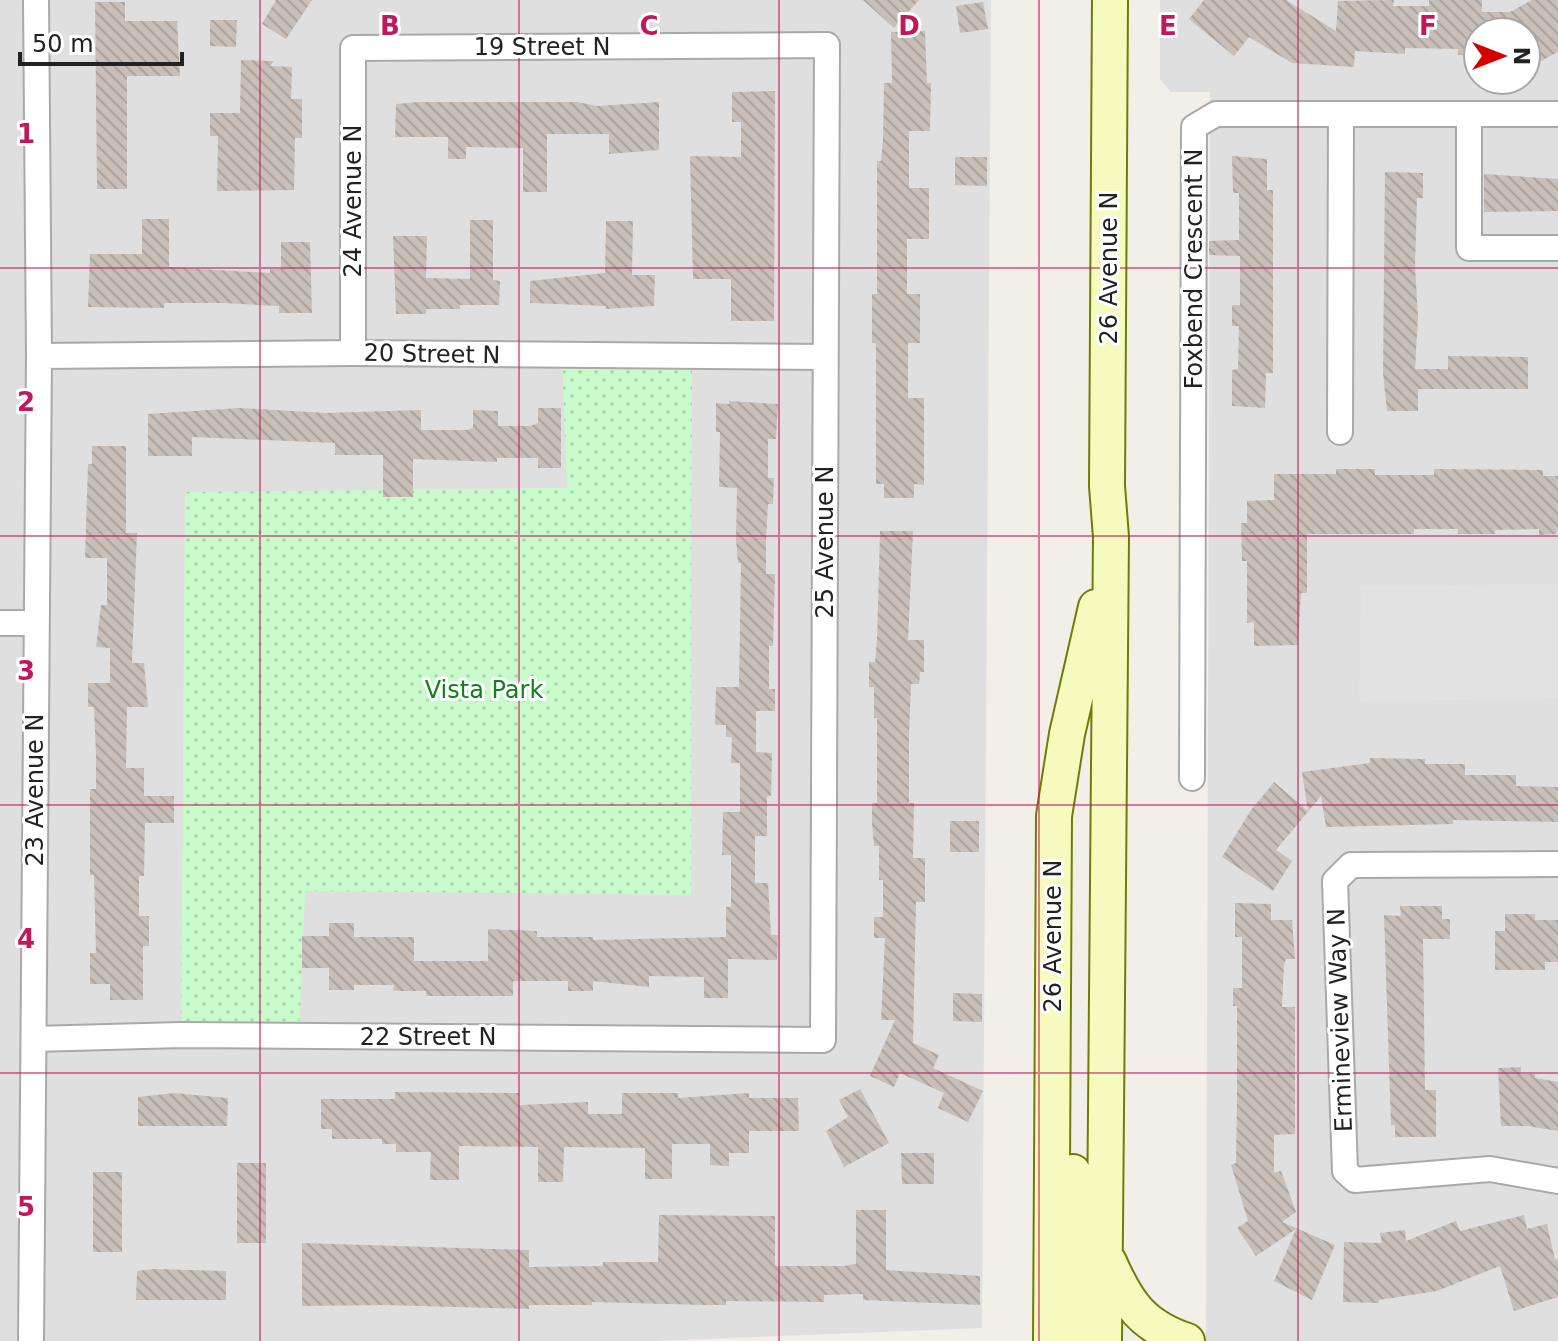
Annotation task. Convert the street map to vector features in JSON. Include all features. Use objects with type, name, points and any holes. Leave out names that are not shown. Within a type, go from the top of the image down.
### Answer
[{"type":"main road","name":"26 Avenue N","points":[[1104,1341],[1111,537],[1107,486],[1110,0]]},
{"type":"main road","name":"26 Avenue N","points":[[1051,1341],[1054,816],[1067,734],[1111,537]]},
{"type":"main road","points":[[1052,997],[1067,1067],[1078,1315],[1086,1341]]},
{"type":"main road","points":[[1106,1254],[1125,1298],[1142,1317],[1187,1341]]},
{"type":"street","name":"23 Avenue N","points":[[31,1341],[39,356],[36,0]]},
{"type":"street","name":"19 Street N","points":[[353,48],[827,45]]},
{"type":"street","name":"25 Avenue N","points":[[823,1040],[827,45]]},
{"type":"street","name":"24 Avenue N","points":[[353,48],[353,353]]},
{"type":"street","name":"Foxbend Crescent N","points":[[1192,778],[1194,127],[1216,114],[1558,114]]},
{"type":"street","points":[[1340,432],[1341,114]]},
{"type":"street","points":[[1469,114],[1469,248],[1558,248]]},
{"type":"street","name":"20 Street N","points":[[39,356],[353,353],[825,357]]},
{"type":"street","points":[[0,623],[36,623]]},
{"type":"street","name":"Ermineview Way N","points":[[1558,864],[1351,865],[1335,881],[1345,1171],[1355,1180],[1490,1169],[1558,1181]]},
{"type":"street","name":"22 Street N","points":[[34,1039],[181,1035],[823,1040]]},
{"type":"shaded area","points":[[0,0],[991,0],[982,1328],[654,1341],[0,1341]]},
{"type":"shaded area","points":[[1160,0],[1558,0],[1558,1341],[1206,1341],[1210,92],[1171,92],[1160,79]]},
{"type":"shaded area","points":[[1558,584],[1558,699],[1359,701],[1361,586]]},
{"type":"green space","name":"Vista Park","points":[[562,355],[692,356],[691,895],[305,891],[299,1036],[181,1035],[185,492],[567,488]]},
{"type":"building","points":[[276,0],[312,0],[286,39],[262,24]]},
{"type":"building","points":[[863,0],[919,0],[894,28]]},
{"type":"building","points":[[1204,0],[1286,0],[1336,31],[1338,1],[1394,0],[1393,6],[1429,6],[1429,0],[1482,0],[1482,12],[1510,12],[1532,0],[1558,0],[1558,52],[1542,60],[1542,16],[1462,16],[1462,55],[1458,55],[1458,49],[1405,48],[1405,54],[1355,51],[1354,67],[1292,63],[1249,37],[1234,56],[1189,19]]},
{"type":"building","points":[[95,2],[125,2],[125,21],[177,21],[180,76],[127,76],[127,189],[97,189]]},
{"type":"building","points":[[983,2],[988,29],[960,33],[956,6]]},
{"type":"building","points":[[210,20],[237,20],[236,47],[210,46]]},
{"type":"building","points":[[925,31],[927,83],[931,83],[930,131],[909,131],[909,188],[929,188],[929,239],[907,239],[907,294],[920,294],[920,343],[908,343],[908,398],[924,398],[924,485],[914,484],[914,498],[884,498],[884,484],[876,484],[876,343],[872,343],[872,294],[877,294],[877,161],[881,161],[883,139],[884,83],[892,83],[891,32]]},
{"type":"building","points":[[241,60],[274,61],[270,66],[292,67],[291,99],[302,99],[302,138],[295,138],[294,190],[217,191],[218,136],[210,136],[210,113],[240,113]]},
{"type":"building","points":[[775,91],[774,321],[731,321],[731,279],[693,279],[690,156],[741,157],[741,122],[732,122],[732,92]]},
{"type":"building","points":[[577,102],[597,106],[659,102],[659,150],[609,154],[609,134],[547,134],[547,192],[523,192],[523,148],[466,147],[466,159],[448,159],[448,137],[395,137],[396,104]]},
{"type":"building","points":[[1232,156],[1267,159],[1267,190],[1273,190],[1273,373],[1266,373],[1265,408],[1232,406],[1232,370],[1238,369],[1239,326],[1232,326],[1232,305],[1240,305],[1240,256],[1209,255],[1209,241],[1239,240],[1239,193],[1233,193]]},
{"type":"building","points":[[955,157],[987,157],[987,186],[955,185]]},
{"type":"building","points":[[1385,172],[1423,173],[1423,198],[1417,198],[1415,266],[1418,318],[1415,369],[1448,369],[1448,356],[1528,357],[1528,389],[1418,389],[1418,411],[1387,411],[1383,373]]},
{"type":"building","points":[[1484,174],[1558,179],[1558,211],[1484,212]]},
{"type":"building","points":[[142,219],[169,219],[169,267],[270,273],[270,269],[281,269],[281,242],[310,242],[312,313],[279,313],[279,306],[222,303],[164,303],[164,308],[88,307],[90,254],[142,254]]},
{"type":"building","points":[[470,220],[493,220],[493,280],[500,281],[499,305],[460,305],[460,309],[426,309],[426,314],[396,314],[393,236],[427,236],[426,278],[470,279]]},
{"type":"building","points":[[606,221],[633,221],[632,275],[655,275],[654,306],[606,309],[606,306],[530,303],[530,281],[605,273]]},
{"type":"building","points":[[729,401],[778,404],[776,439],[768,439],[768,478],[774,478],[773,504],[768,504],[766,541],[766,574],[775,574],[769,689],[775,689],[775,711],[756,711],[756,752],[772,753],[771,796],[767,796],[767,836],[755,836],[755,883],[768,883],[771,935],[778,935],[777,960],[728,959],[728,998],[704,998],[704,977],[649,976],[649,987],[593,981],[593,991],[568,991],[568,981],[513,981],[513,996],[426,996],[426,991],[393,991],[394,985],[354,985],[354,990],[329,990],[329,968],[302,968],[302,936],[329,936],[329,923],[354,923],[354,937],[414,937],[414,961],[488,961],[488,929],[537,931],[537,937],[593,937],[593,940],[726,937],[726,907],[731,907],[731,855],[722,855],[723,812],[740,812],[740,763],[731,763],[732,737],[726,737],[726,725],[715,725],[716,687],[739,687],[741,563],[738,563],[736,540],[737,488],[719,487],[720,432],[716,432],[716,403],[729,404]]},
{"type":"building","points":[[239,408],[325,413],[421,410],[421,430],[467,430],[473,428],[473,410],[498,411],[498,426],[530,426],[538,423],[538,408],[561,408],[561,468],[538,468],[538,458],[497,458],[497,462],[413,459],[413,497],[383,497],[383,455],[335,455],[335,443],[192,437],[192,456],[148,456],[148,414]]},
{"type":"building","points":[[92,446],[126,446],[126,533],[137,533],[132,663],[144,663],[148,707],[127,707],[126,768],[144,768],[144,796],[174,796],[174,823],[145,823],[144,876],[139,876],[139,916],[149,916],[149,946],[143,946],[143,1000],[110,1000],[110,984],[90,984],[90,953],[96,953],[94,875],[90,875],[90,789],[96,789],[96,756],[94,707],[88,707],[88,683],[110,683],[110,648],[96,647],[101,605],[107,605],[107,558],[85,558],[88,464],[92,464]]},
{"type":"building","points":[[1336,469],[1375,469],[1375,475],[1434,475],[1434,469],[1543,470],[1543,476],[1558,476],[1558,529],[1556,534],[1539,535],[1539,529],[1495,530],[1495,534],[1458,534],[1458,529],[1414,529],[1414,534],[1307,534],[1307,593],[1301,593],[1298,645],[1254,646],[1254,622],[1247,623],[1247,561],[1242,561],[1241,523],[1247,523],[1247,501],[1274,500],[1274,474],[1336,474]]},
{"type":"building","points":[[880,531],[913,531],[908,640],[924,640],[924,672],[920,672],[919,684],[911,684],[909,736],[909,803],[914,803],[913,858],[925,858],[925,902],[916,902],[913,1043],[939,1055],[933,1068],[983,1091],[968,1122],[938,1108],[944,1093],[900,1073],[894,1087],[870,1076],[895,1020],[881,1020],[885,938],[874,938],[874,917],[883,917],[883,880],[879,880],[879,846],[874,846],[872,823],[872,803],[877,803],[877,718],[874,718],[874,687],[869,687],[869,662],[875,662],[877,640]]},
{"type":"building","points":[[1370,758],[1425,759],[1425,764],[1465,764],[1465,775],[1516,775],[1516,786],[1558,787],[1558,822],[1453,820],[1453,824],[1326,827],[1321,796],[1276,850],[1292,861],[1273,891],[1222,857],[1251,810],[1274,782],[1308,811],[1302,772],[1370,763]]},
{"type":"building","points":[[950,821],[979,821],[979,852],[950,852]]},
{"type":"building","points":[[1235,903],[1271,904],[1271,920],[1292,920],[1295,959],[1286,959],[1284,964],[1282,1007],[1295,1007],[1295,1134],[1274,1135],[1274,1173],[1281,1171],[1296,1212],[1282,1222],[1335,1245],[1312,1300],[1274,1281],[1296,1229],[1256,1256],[1237,1228],[1248,1221],[1231,1165],[1236,1163],[1237,1103],[1237,1006],[1233,1006],[1233,988],[1242,988],[1242,937],[1235,937]]},
{"type":"building","points":[[1400,906],[1442,906],[1442,919],[1450,919],[1450,939],[1423,939],[1425,1090],[1436,1090],[1436,1137],[1395,1137],[1395,1125],[1391,1125],[1384,915],[1401,916]]},
{"type":"building","points":[[1505,914],[1535,914],[1535,920],[1558,920],[1558,962],[1545,962],[1545,970],[1495,970],[1495,931],[1505,931]]},
{"type":"building","points":[[953,993],[982,994],[982,1022],[953,1021]]},
{"type":"building","points":[[1521,1067],[1521,1074],[1535,1074],[1535,1078],[1558,1082],[1558,1131],[1501,1126],[1498,1068]]},
{"type":"building","points":[[860,1089],[889,1143],[844,1167],[826,1131],[848,1117],[839,1100]]},
{"type":"building","points":[[395,1092],[519,1093],[519,1105],[588,1102],[588,1114],[622,1114],[622,1093],[678,1093],[678,1098],[749,1093],[749,1098],[798,1098],[799,1131],[749,1131],[749,1153],[729,1153],[729,1166],[710,1165],[710,1144],[672,1144],[672,1179],[645,1179],[645,1148],[564,1147],[563,1182],[538,1182],[538,1147],[459,1146],[459,1180],[430,1180],[431,1152],[396,1152],[396,1144],[382,1144],[382,1139],[332,1139],[332,1129],[321,1129],[321,1099],[395,1099]]},
{"type":"building","points":[[174,1093],[228,1098],[227,1126],[138,1126],[138,1097]]},
{"type":"building","points":[[901,1153],[934,1153],[934,1184],[902,1184]]},
{"type":"building","points":[[237,1163],[266,1163],[266,1243],[237,1243]]},
{"type":"building","points":[[93,1172],[122,1172],[122,1252],[93,1252]]},
{"type":"building","points":[[856,1210],[886,1210],[886,1270],[980,1276],[980,1305],[863,1300],[863,1294],[824,1295],[824,1302],[726,1301],[726,1305],[592,1302],[592,1305],[529,1305],[529,1309],[302,1306],[302,1243],[529,1250],[529,1267],[603,1266],[603,1262],[658,1262],[659,1215],[775,1216],[775,1266],[843,1266],[856,1264]]},
{"type":"building","points":[[1524,1215],[1527,1229],[1547,1224],[1555,1260],[1558,1259],[1558,1297],[1514,1311],[1500,1266],[1437,1291],[1379,1300],[1379,1303],[1343,1302],[1344,1242],[1382,1243],[1380,1233],[1405,1230],[1406,1241],[1456,1221],[1460,1231]]},
{"type":"building","points":[[137,1271],[226,1271],[226,1300],[136,1300]]}]
